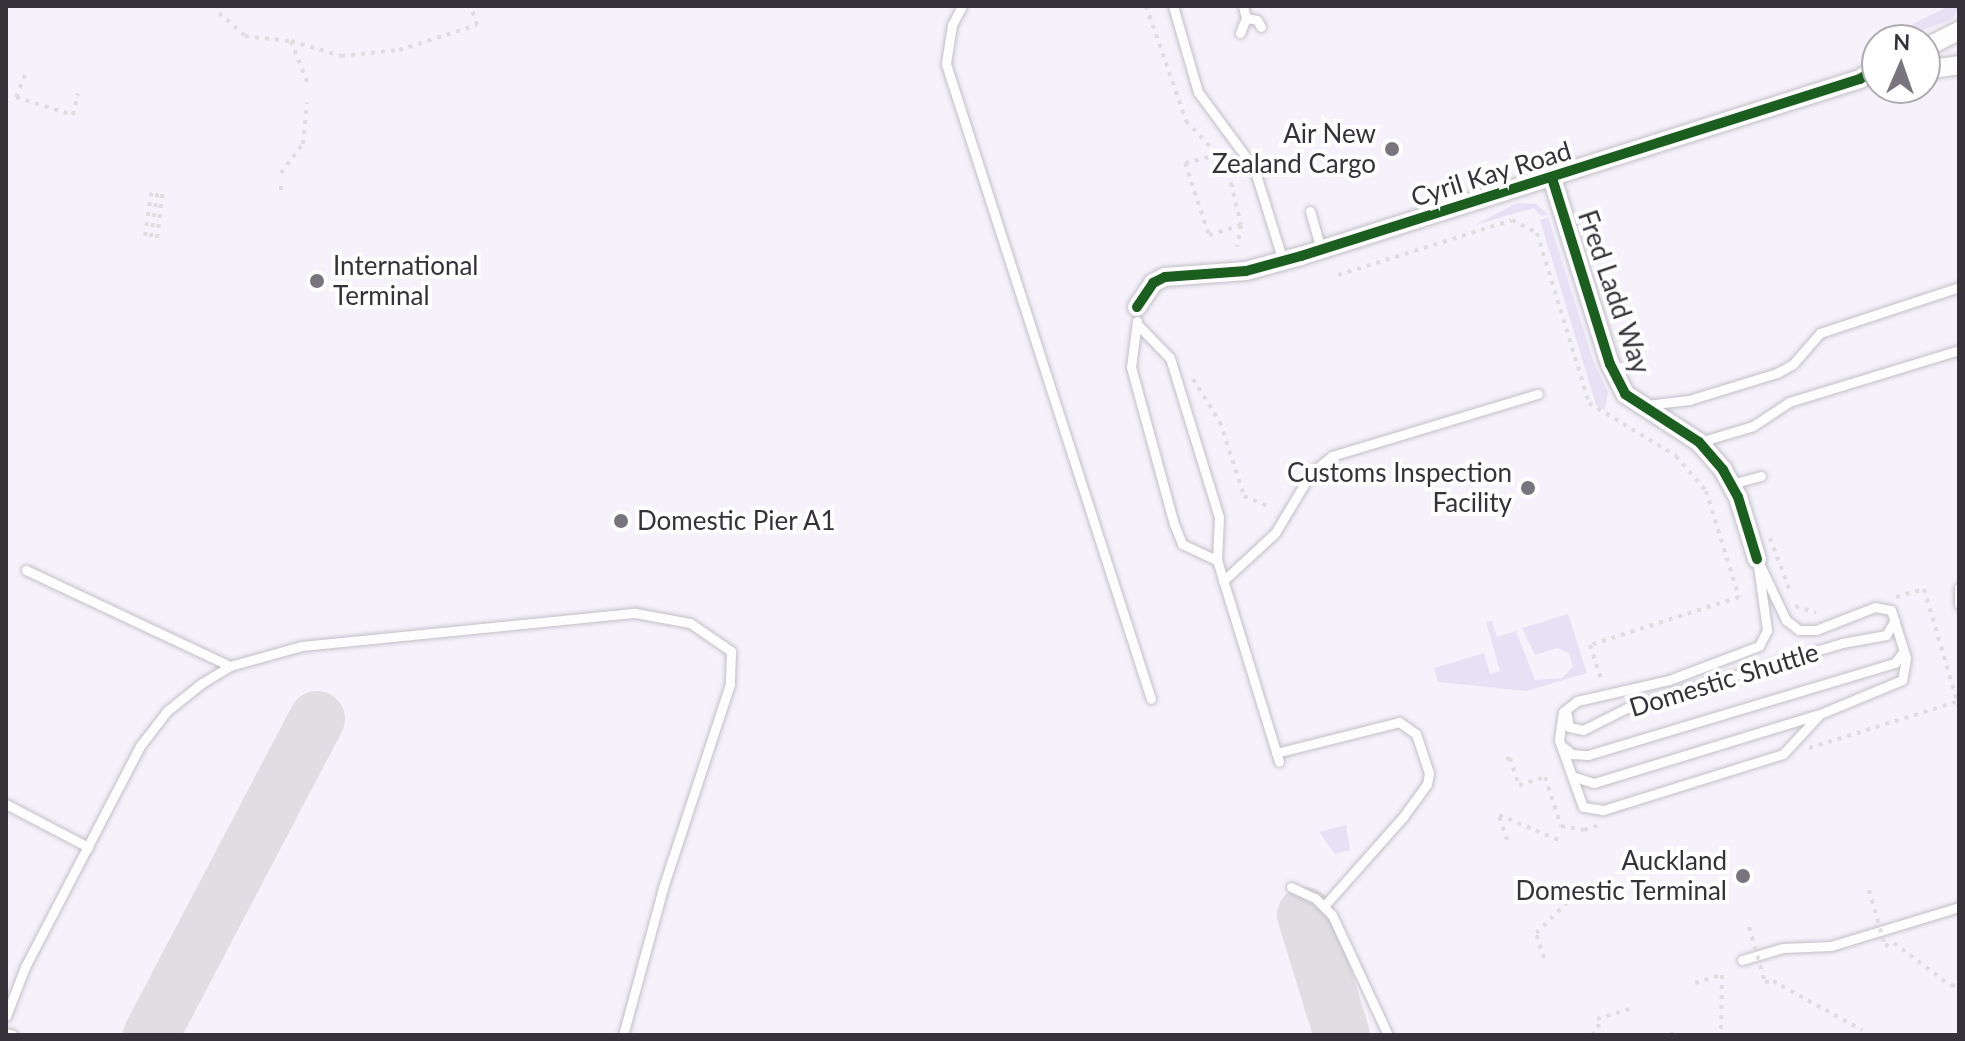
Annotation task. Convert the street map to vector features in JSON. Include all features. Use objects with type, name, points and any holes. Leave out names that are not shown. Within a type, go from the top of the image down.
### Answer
[{"type":"street","points":[[1941,40],[1959,31]]},
{"type":"street","name":"Cyril Kay Road","points":[[1137,315],[1153,283],[1165,277],[1246,271],[1283,261],[1861,79]]},
{"type":"street","name":"Fred Ladd Way","points":[[1552,178],[1610,364],[1625,394],[1699,442],[1731,484],[1757,559]]},
{"type":"lane","points":[[962,6],[952,25],[946,64],[1151,699]]},
{"type":"lane","points":[[1173,6],[1198,92],[1254,168],[1283,261]]},
{"type":"lane","points":[[1240,33],[1246,18],[1243,6]]},
{"type":"lane","points":[[1246,18],[1257,20],[1261,27]]},
{"type":"lane","points":[[1310,211],[1321,249]]},
{"type":"lane","points":[[1640,405],[1689,400],[1777,373],[1793,364],[1820,333],[1959,287]]},
{"type":"lane","points":[[1137,315],[1170,358],[1219,517],[1217,560],[1277,758],[1399,722],[1416,734],[1429,773],[1427,784],[1403,817],[1325,905]]},
{"type":"lane","points":[[1137,315],[1131,367],[1174,524],[1182,544],[1217,560]]},
{"type":"lane","points":[[1699,442],[1753,426],[1789,402],[1959,350]]},
{"type":"lane","points":[[1223,581],[1275,533],[1311,473],[1332,456],[1538,394]]},
{"type":"lane","points":[[1731,484],[1761,476]]},
{"type":"lane","points":[[1569,771],[1580,782],[1594,783],[1820,714],[1898,684],[1908,667],[1894,615],[1875,607],[1816,630],[1799,630],[1786,620],[1757,559]]},
{"type":"lane","name":"Domestic Shuttle","points":[[1757,559],[1767,630],[1759,646],[1669,680],[1589,697],[1571,704],[1567,724],[1583,730],[1627,708],[1842,643],[1886,635],[1894,615]]},
{"type":"lane","points":[[26,570],[230,666]]},
{"type":"lane","points":[[1959,588],[1959,604]]},
{"type":"lane","points":[[6,1016],[25,967],[152,729],[186,695],[230,666],[302,646],[635,613],[690,623],[731,651],[730,684],[663,888],[623,1035]]},
{"type":"lane","name":"Domestic Shuttle","points":[[1560,744],[1572,754],[1588,755],[1895,663],[1902,658],[1903,644]]},
{"type":"lane","points":[[1571,704],[1559,721],[1560,744],[1583,807],[1603,810],[1783,754],[1820,714]]},
{"type":"lane","points":[[6,804],[88,847]]},
{"type":"lane","points":[[1291,887],[1325,905],[1388,1035]]},
{"type":"lane","points":[[1742,960],[1783,948],[1831,946],[1959,907]]},
{"type":"lane","points":[[6,1033],[13,1035]]},
{"type":"path","points":[[219,13],[245,36],[291,41],[341,56],[399,50],[477,25],[471,6]]},
{"type":"path","points":[[1146,6],[1186,121],[1218,155],[1241,225],[1237,247]]},
{"type":"path","points":[[291,41],[308,84]]},
{"type":"path","points":[[25,75],[16,97],[73,115],[78,94]]},
{"type":"path","points":[[281,173],[303,144],[307,102]]},
{"type":"path","points":[[1218,155],[1185,163],[1209,235],[1241,225]]},
{"type":"path","points":[[158,189],[151,237],[158,189]]},
{"type":"path","points":[[1338,275],[1512,220],[1537,233],[1589,403],[1689,466],[1706,491],[1739,597],[1590,645],[1602,685]]},
{"type":"path","points":[[1190,366],[1220,422],[1244,496],[1267,506]]},
{"type":"path","points":[[1725,549],[1733,547]]},
{"type":"path","points":[[1507,840],[1499,815],[1561,841]]},
{"type":"path","points":[[1869,890],[1885,946],[1894,943],[1951,986],[1959,984]]},
{"type":"path","points":[[1544,958],[1536,933],[1575,895]]},
{"type":"path","points":[[1749,927],[1765,982],[1773,981],[1862,1030]]},
{"type":"path","points":[[1695,983],[1722,975],[1721,1035]]},
{"type":"path","points":[[1592,1035],[1599,1028],[1597,1019],[1633,1008]]},
{"type":"shaded area","points":[[1949,6],[1959,6],[1953,19],[1939,24],[1912,24]]},
{"type":"shaded area","points":[[1517,203],[1536,204],[1548,214],[1541,216],[1534,208],[1475,225]]},
{"type":"shaded area","points":[[1548,217],[1594,363],[1608,392],[1605,410],[1596,405],[1540,220]]},
{"type":"shaded area","points":[[1568,614],[1587,673],[1527,691],[1438,682],[1434,668],[1484,653],[1490,674],[1500,671],[1486,622],[1492,621],[1497,637],[1516,631],[1535,680],[1562,678],[1573,666],[1569,653],[1557,648],[1535,655],[1522,628]]},
{"type":"shaded area","points":[[1346,825],[1350,850],[1335,854],[1319,832]]},
{"type":"taxiway","points":[[151,1035],[317,719]]},
{"type":"taxiway","points":[[1305,915],[1342,1035]]},
{"type":"cycle path","points":[[1137,307],[1153,283],[1165,277],[1246,271],[1301,256],[1861,78]]},
{"type":"cycle path","points":[[1552,178],[1610,364],[1625,394],[1699,442],[1723,470],[1738,497],[1757,559]]},
{"type":"place","name":"Air New Zealand Cargo","points":[[1392,149]]},
{"type":"place","name":"International Terminal","points":[[317,281]]},
{"type":"place","name":"Customs Inspection Facility","points":[[1528,488]]},
{"type":"place","name":"Domestic Pier A1","points":[[621,521]]},
{"type":"place","name":"Auckland Domestic Terminal","points":[[1743,876]]}]
